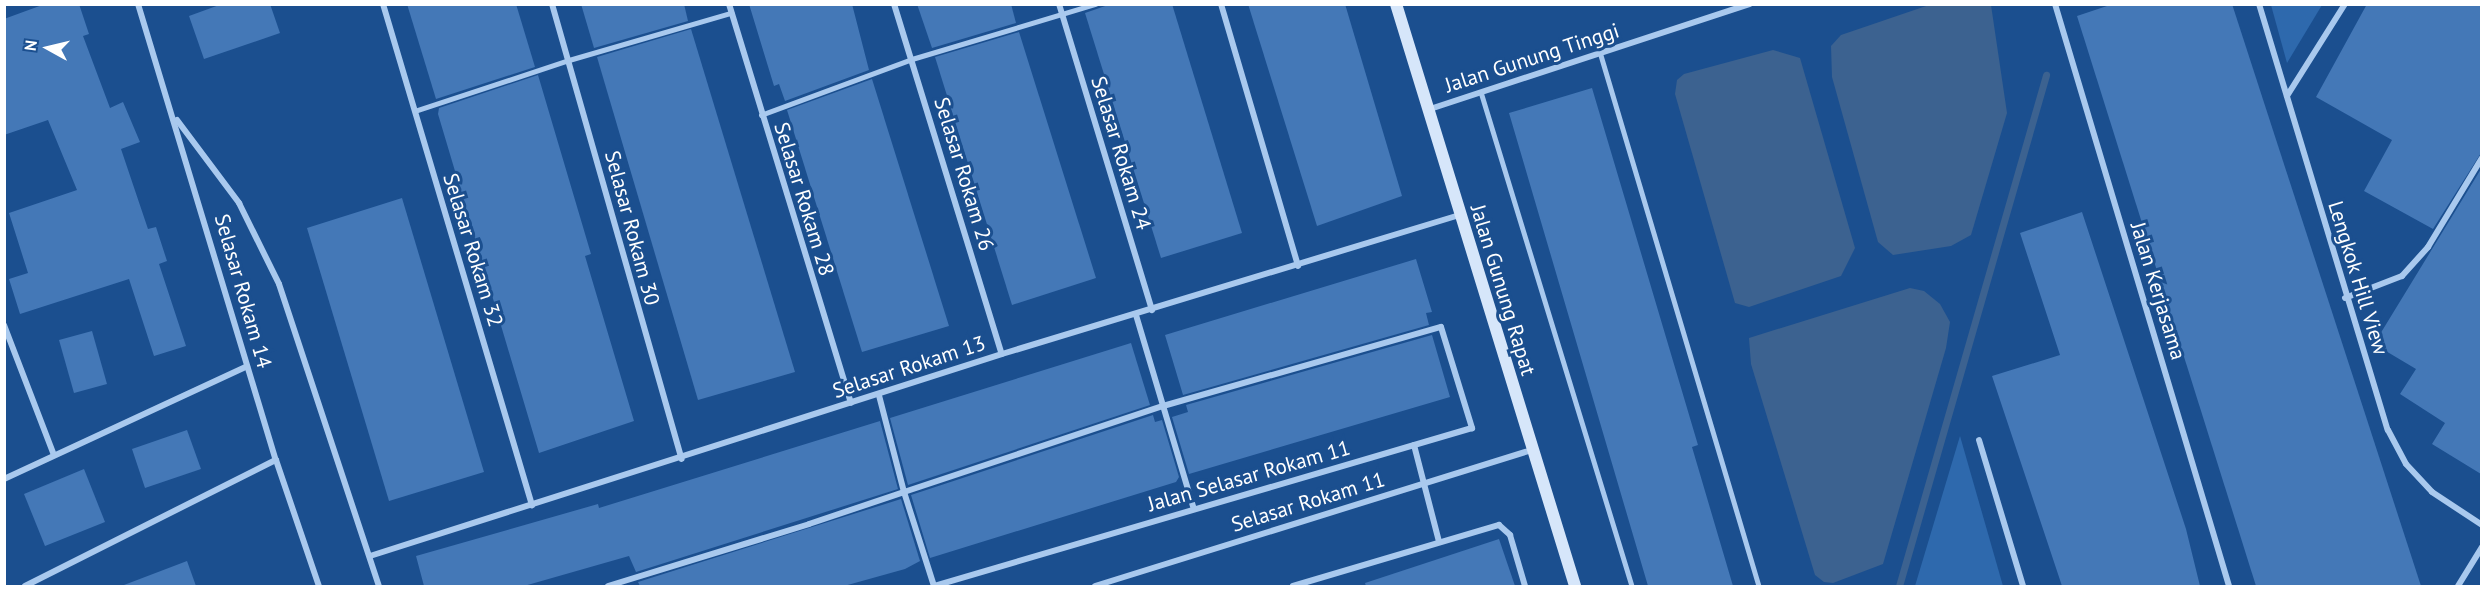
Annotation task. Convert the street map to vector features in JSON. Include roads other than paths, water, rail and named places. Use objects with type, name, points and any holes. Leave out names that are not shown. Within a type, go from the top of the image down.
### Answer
[{"type":"street","name":"Selasar Rokam 14","points":[[138,4],[174,116],[276,460],[319,586]]},
{"type":"street","name":"Selasar Rokam 32","points":[[383,4],[532,505]]},
{"type":"street","name":"Selasar Rokam 30","points":[[552,4],[682,459]]},
{"type":"street","name":"Selasar Rokam 28","points":[[729,4],[761,115],[851,403]]},
{"type":"street","name":"Selasar Rokam 26","points":[[894,4],[1002,354]]},
{"type":"street","name":"Selasar Rokam 24","points":[[1059,4],[1152,310]]},
{"type":"street","points":[[1221,4],[1298,266]]},
{"type":"street","name":"Jalan Gunung Rapat","points":[[1395,4],[1531,450],[1575,586]]},
{"type":"street","name":"Jalan Gunung Tinggi","points":[[1427,110],[1750,4]]},
{"type":"street","name":"Jalan Kerjasama","points":[[2055,4],[2229,586]]},
{"type":"street","name":"Lengkok Hill View","points":[[2259,4],[2345,298],[2388,430],[2406,464],[2433,492],[2481,525]]},
{"type":"street","points":[[2287,96],[2345,4]]},
{"type":"street","points":[[174,116],[239,203],[279,284],[379,586]]},
{"type":"street","points":[[2345,298],[2402,276],[2428,248],[2481,158]]},
{"type":"street","name":"Selasar Rokam 13","points":[[369,556],[682,459],[1002,354],[1461,215]]},
{"type":"street","points":[[1136,315],[1194,509]]},
{"type":"street","points":[[4,325],[54,455]]},
{"type":"street","name":"Jalan Selasar Rokam 11","points":[[934,586],[1472,428],[1441,327],[1163,406]]},
{"type":"street","points":[[4,478],[247,366]]},
{"type":"street","points":[[879,395],[904,492],[934,586]]},
{"type":"street","points":[[608,586],[631,584],[1163,406]]},
{"type":"street","points":[[1978,440],[2023,586]]},
{"type":"street","points":[[1414,445],[1439,542]]},
{"type":"street","name":"Selasar Rokam 11","points":[[1095,586],[1531,450]]},
{"type":"street","points":[[25,586],[276,460]]},
{"type":"street","points":[[1293,586],[1499,525],[1510,535],[1525,586]]},
{"type":"street","points":[[2458,586],[2481,547]]},
{"type":"lane","points":[[761,115],[912,59],[1095,4]]},
{"type":"lane","points":[[415,111],[569,60],[731,14]]},
{"type":"lane","points":[[1600,52],[1759,586]]},
{"type":"lane","points":[[1481,92],[1632,586]]},
{"type":"waterway","points":[[1899,586],[2046,75]]}]
